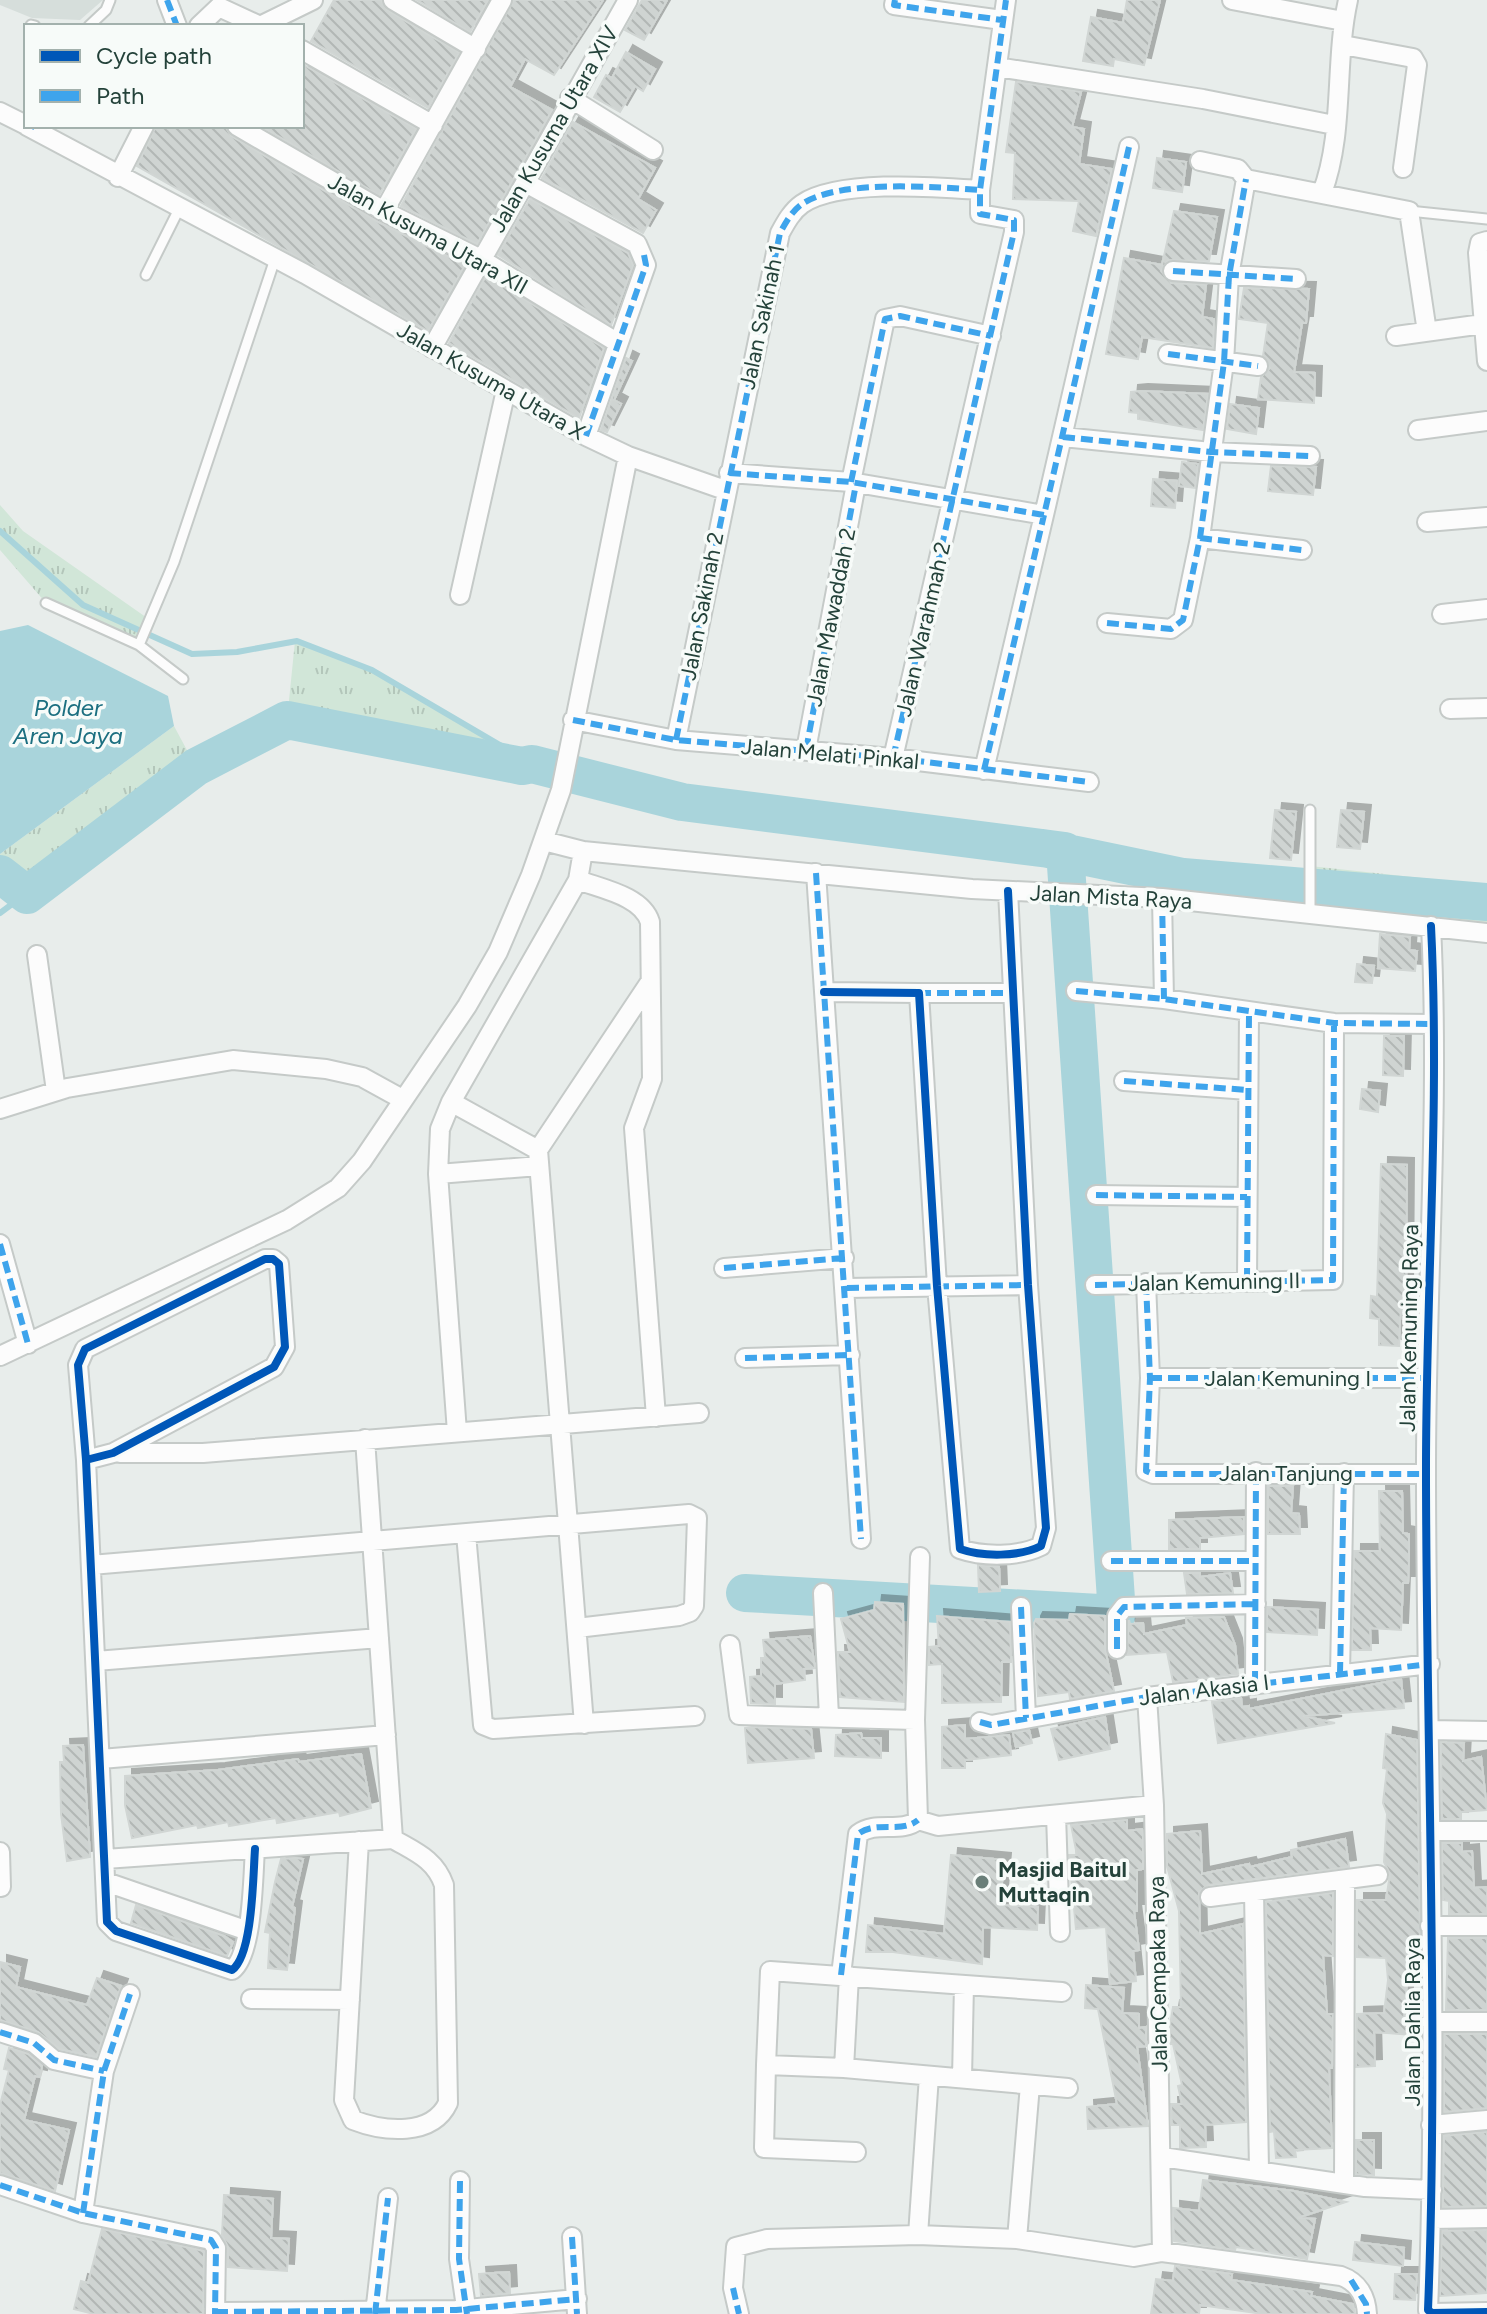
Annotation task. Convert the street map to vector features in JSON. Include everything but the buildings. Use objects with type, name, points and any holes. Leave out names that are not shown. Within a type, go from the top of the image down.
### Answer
[{"type":"street","points":[[167,0],[176,24]]},
{"type":"street","points":[[264,24],[313,0]]},
{"type":"street","points":[[393,0],[476,49]]},
{"type":"street","points":[[384,211],[502,0]]},
{"type":"street","name":"Jalan Kusuma Utara XIV","points":[[432,348],[479,258],[526,183],[570,98],[628,0]]},
{"type":"street","points":[[895,0],[894,5],[1002,20]]},
{"type":"street","points":[[980,190],[1006,0]]},
{"type":"street","points":[[1232,0],[1343,21]]},
{"type":"street","points":[[1322,193],[1334,161],[1343,21],[1348,0]]},
{"type":"street","points":[[201,24],[219,7],[256,24]]},
{"type":"street","points":[[1343,45],[1413,58],[1417,65],[1419,74],[1403,168]]},
{"type":"street","points":[[304,51],[433,125]]},
{"type":"street","points":[[997,67],[1203,99],[1334,125]]},
{"type":"street","points":[[570,98],[653,150]]},
{"type":"street","name":"Jalan Kusuma Utara X","points":[[0,112],[24,124]]},
{"type":"street","name":"Jalan Kusuma Utara X","points":[[32,128],[118,177],[275,259],[586,436],[628,456],[727,481],[853,483],[1044,515]]},
{"type":"street","points":[[118,177],[143,128]]},
{"type":"street","name":"Jalan Kusuma Utara XII","points":[[240,128],[384,211],[479,258],[618,343]]},
{"type":"street","points":[[984,770],[1129,147]]},
{"type":"street","points":[[1200,161],[1238,169],[1246,179],[1409,211],[1427,332]]},
{"type":"street","points":[[1107,623],[1171,629],[1181,624],[1200,538],[1224,362],[1229,276],[1246,179]]},
{"type":"street","points":[[526,183],[637,244],[644,255],[646,265],[586,436]]},
{"type":"street","name":"Jalan Sakinah 1","points":[[727,481],[780,233],[789,216],[801,204],[823,193],[916,185],[980,190]]},
{"type":"street","name":"Jalan Warahmah 2","points":[[893,758],[991,336],[1014,220],[980,214],[980,190]]},
{"type":"street","points":[[1487,241],[1480,243],[1478,253],[1487,361]]},
{"type":"street","points":[[1173,271],[1296,279]]},
{"type":"street","name":"Jalan Mawaddah 2","points":[[806,750],[885,319],[900,316],[991,336]]},
{"type":"street","points":[[1396,336],[1483,324]]},
{"type":"street","points":[[1168,354],[1258,366]]},
{"type":"street","points":[[460,595],[506,390]]},
{"type":"street","points":[[1418,430],[1487,421]]},
{"type":"street","points":[[1063,437],[1211,452],[1310,456]]},
{"type":"street","points":[[0,1356],[287,1220],[338,1188],[362,1161],[467,1006],[498,952],[544,841],[561,790],[628,456]]},
{"type":"street","name":"Jalan Sakinah 2","points":[[676,740],[727,481]]},
{"type":"street","points":[[1427,522],[1487,517]]},
{"type":"street","points":[[1200,538],[1302,550]]},
{"type":"street","points":[[1442,614],[1487,609]]},
{"type":"street","points":[[1450,709],[1487,708]]},
{"type":"street","name":"Jalan Melati Pinkal","points":[[573,720],[676,740],[893,758],[1089,782]]},
{"type":"street","name":"Jalan Mista Raya","points":[[544,841],[583,851],[1008,891],[1162,898],[1487,933]]},
{"type":"street","points":[[457,1432],[438,1174],[440,1129],[451,1102],[578,880],[583,851]]},
{"type":"street","points":[[816,873],[847,1288],[861,1539]]},
{"type":"street","points":[[578,880],[638,904],[647,911],[652,1079],[634,1128],[656,1417]]},
{"type":"street","points":[[919,993],[937,1286],[960,1549],[989,1554],[1029,1552],[1041,1546],[1046,1528],[1028,1285],[1008,891]]},
{"type":"street","points":[[1162,898],[1164,999]]},
{"type":"street","name":"Jalan Kemuning Raya","points":[[1429,1730],[1426,1378],[1433,1024],[1431,926]]},
{"type":"street","points":[[37,955],[56,1091]]},
{"type":"street","points":[[584,1724],[538,1158],[650,982]]},
{"type":"street","points":[[1076,991],[1164,999],[1334,1023],[1433,1024]]},
{"type":"street","points":[[824,992],[1012,993]]},
{"type":"street","points":[[1247,1280],[1249,1013]]},
{"type":"street","name":"Jalan Kemuning II","points":[[1095,1285],[1333,1280],[1334,1023]]},
{"type":"street","points":[[0,1109],[56,1091],[233,1060],[350,1074],[402,1099]]},
{"type":"street","points":[[1124,1081],[1248,1090]]},
{"type":"street","points":[[451,1102],[538,1158]]},
{"type":"street","points":[[438,1174],[538,1158]]},
{"type":"street","points":[[1096,1195],[1247,1197]]},
{"type":"street","points":[[0,1244],[28,1344]]},
{"type":"street","points":[[724,1268],[844,1258]]},
{"type":"street","points":[[86,1460],[113,1453],[274,1367],[285,1347],[279,1264],[273,1259],[265,1259],[85,1349],[78,1365],[86,1460],[101,1759],[105,1914],[110,1927],[229,1971],[238,1966],[248,1931],[255,1849]]},
{"type":"street","points":[[1146,1283],[1150,1378]]},
{"type":"street","points":[[847,1288],[1028,1285]]},
{"type":"street","points":[[745,1358],[850,1355]]},
{"type":"street","name":"Jalan Kemuning I","points":[[1150,1378],[1426,1378]]},
{"type":"street","name":"Jalan Tanjung","points":[[1150,1378],[1146,1471],[1153,1474],[1426,1474]]},
{"type":"street","points":[[113,1453],[203,1453],[699,1413]]},
{"type":"street","points":[[365,1439],[393,1839]]},
{"type":"street","points":[[1255,1683],[1256,1472]]},
{"type":"street","points":[[1340,1674],[1344,1473]]},
{"type":"street","points":[[91,1565],[689,1514],[698,1522],[694,1606],[690,1612],[679,1616],[577,1628]]},
{"type":"street","points":[[466,1534],[483,1725],[493,1729],[695,1716]]},
{"type":"street","points":[[918,1820],[915,1720],[920,1557]]},
{"type":"street","points":[[1111,1561],[1255,1561]]},
{"type":"street","points":[[823,1593],[829,1717]]},
{"type":"street","points":[[1117,1649],[1117,1616],[1124,1607],[1256,1604]]},
{"type":"street","points":[[1021,1607],[1026,1718]]},
{"type":"street","points":[[96,1661],[379,1638]]},
{"type":"street","points":[[730,1645],[739,1715],[915,1720]]},
{"type":"street","name":"Jalan Akasia I","points":[[980,1722],[991,1725],[1147,1697],[1430,1664]]},
{"type":"street","name":"JalanCempaka Raya","points":[[1147,1697],[1154,1805],[1162,2252]]},
{"type":"street","points":[[1429,1730],[1487,1731]]},
{"type":"street","name":"Jalan Dahlia Raya","points":[[1429,1730],[1432,2219],[1428,2310],[1432,2313]]},
{"type":"street","points":[[101,1759],[386,1735]]},
{"type":"street","points":[[918,1820],[938,1826],[1154,1805]]},
{"type":"street","points":[[1056,1815],[1060,1932]]},
{"type":"street","points":[[844,2068],[845,1975],[858,1834],[865,1829],[910,1827],[918,1820]]},
{"type":"street","points":[[1430,1831],[1487,1831]]},
{"type":"street","points":[[105,1859],[255,1849],[359,1841],[393,1839],[429,1860],[439,1871],[444,1885],[448,2103],[443,2115],[429,2126],[366,2126],[353,2120],[344,2100],[359,1841]]},
{"type":"street","points":[[0,1852],[1,1887]]},
{"type":"street","points":[[1210,1897],[1378,1875]]},
{"type":"street","points":[[1344,2184],[1345,1880]]},
{"type":"street","points":[[106,1882],[248,1931]]},
{"type":"street","points":[[1254,1893],[1259,2169]]},
{"type":"street","points":[[1430,1926],[1487,1926]]},
{"type":"street","points":[[856,2152],[764,2148],[770,1971],[1062,1992]]},
{"type":"street","points":[[962,2078],[964,1985]]},
{"type":"street","points":[[83,2213],[104,2071],[130,1994]]},
{"type":"street","points":[[251,1999],[350,2000]]},
{"type":"street","points":[[1431,2022],[1487,2022]]},
{"type":"street","points":[[0,2032],[34,2043],[54,2060],[104,2071]]},
{"type":"street","points":[[766,2065],[844,2068],[1068,2088]]},
{"type":"street","points":[[918,2235],[929,2076]]},
{"type":"street","points":[[1017,2239],[1030,2085]]},
{"type":"street","points":[[1431,2125],[1487,2120]]},
{"type":"street","points":[[1162,2157],[1344,2184],[1432,2190]]},
{"type":"street","points":[[460,2181],[459,2259],[467,2312]]},
{"type":"street","points":[[0,2185],[83,2213],[211,2240],[216,2248],[215,2313],[467,2312],[577,2306],[572,2237]]},
{"type":"street","points":[[376,2312],[388,2198]]},
{"type":"street","points":[[1432,2219],[1487,2218]]},
{"type":"street","points":[[739,2314],[733,2288],[736,2247],[767,2239],[918,2235],[1017,2239],[1134,2257],[1162,2252],[1341,2276],[1357,2285],[1367,2314]]},
{"type":"street","points":[[1432,2313],[1487,2312]]},
{"type":"lane","points":[[91,24],[106,10],[110,0]]},
{"type":"lane","points":[[146,275],[180,207]]},
{"type":"lane","points":[[1409,211],[1487,219]]},
{"type":"lane","points":[[140,641],[168,577],[275,259]]},
{"type":"lane","points":[[46,603],[140,641],[183,679]]},
{"type":"lane","points":[[1310,810],[1310,913]]},
{"type":"shaded area","points":[[0,0],[103,0],[80,20],[32,18],[0,5]]},
{"type":"green space","points":[[0,505],[23,531],[150,620],[139,645],[46,603],[0,550]]},
{"type":"green space","points":[[295,641],[372,670],[525,758],[560,754],[559,788],[522,766],[287,720]]},
{"type":"green space","points":[[174,726],[196,767],[27,895],[0,874],[0,854]]},
{"type":"green space","points":[[1310,866],[1487,885],[1487,902],[1428,897],[1487,903],[1487,933],[1310,913]]},
{"type":"water","name":"Polder Aren Jaya","points":[[28,625],[168,696],[174,726],[0,854],[0,631]]},
{"type":"waterway","points":[[0,531],[83,605],[192,654],[237,652],[297,641],[372,670],[532,764],[522,766],[287,720],[196,767],[0,913]]},
{"type":"waterway","points":[[0,874],[27,895],[196,767],[287,720],[522,766],[532,764],[682,802],[1065,851],[1117,1614],[745,1593]]},
{"type":"waterway","points":[[1043,848],[1183,877],[1487,902]]},
{"type":"marked path","points":[[167,0],[176,24]]},
{"type":"marked path","points":[[895,0],[894,5],[1002,20]]},
{"type":"marked path","points":[[893,758],[1014,232],[1014,220],[980,214],[980,190],[1006,0]]},
{"type":"marked path","points":[[729,473],[851,482],[1044,515],[1129,147]]},
{"type":"marked path","points":[[1107,623],[1171,629],[1183,620],[1200,538],[1224,362],[1229,276],[1246,179]]},
{"type":"marked path","points":[[676,740],[782,229],[802,204],[839,191],[888,186],[980,190]]},
{"type":"marked path","points":[[586,436],[646,265],[644,255]]},
{"type":"marked path","points":[[1173,271],[1296,279]]},
{"type":"marked path","points":[[851,482],[885,319],[900,316],[991,336]]},
{"type":"marked path","points":[[1168,354],[1258,366]]},
{"type":"marked path","points":[[1063,437],[1211,452],[1310,456]]},
{"type":"marked path","points":[[806,750],[856,484]]},
{"type":"marked path","points":[[984,770],[1044,515]]},
{"type":"marked path","points":[[1200,538],[1302,550]]},
{"type":"marked path","points":[[573,720],[676,740],[893,758],[1089,782]]},
{"type":"marked path","points":[[816,873],[861,1539]]},
{"type":"marked path","points":[[1162,898],[1164,999]]},
{"type":"marked path","points":[[1076,991],[1164,999],[1334,1023],[1433,1024]]},
{"type":"marked path","points":[[919,993],[1012,993]]},
{"type":"marked path","points":[[1247,1280],[1249,1013]]},
{"type":"marked path","points":[[1095,1285],[1333,1280],[1334,1023]]},
{"type":"marked path","points":[[1124,1081],[1248,1090]]},
{"type":"marked path","points":[[1096,1195],[1247,1197]]},
{"type":"marked path","points":[[0,1244],[28,1344]]},
{"type":"marked path","points":[[724,1268],[844,1258]]},
{"type":"marked path","points":[[1146,1283],[1150,1378],[1146,1471],[1153,1474],[1426,1474]]},
{"type":"marked path","points":[[847,1288],[1028,1285]]},
{"type":"marked path","points":[[745,1358],[850,1355]]},
{"type":"marked path","points":[[1150,1378],[1426,1378]]},
{"type":"marked path","points":[[1255,1683],[1256,1472]]},
{"type":"marked path","points":[[1340,1674],[1344,1473]]},
{"type":"marked path","points":[[1111,1561],[1255,1561]]},
{"type":"marked path","points":[[1117,1649],[1117,1616],[1124,1607],[1256,1604]]},
{"type":"marked path","points":[[1021,1607],[1026,1718]]},
{"type":"marked path","points":[[980,1722],[991,1725],[1147,1697],[1430,1664]]},
{"type":"marked path","points":[[841,1975],[858,1834],[873,1828],[904,1826],[918,1820]]},
{"type":"marked path","points":[[83,2213],[104,2071],[130,1994]]},
{"type":"marked path","points":[[0,2032],[34,2043],[54,2060],[104,2071]]},
{"type":"marked path","points":[[460,2181],[459,2259],[467,2314]]},
{"type":"marked path","points":[[0,2185],[83,2213],[211,2240],[216,2248],[215,2314]]},
{"type":"marked path","points":[[375,2314],[388,2198]]},
{"type":"marked path","points":[[572,2237],[577,2314]]},
{"type":"marked path","points":[[1351,2280],[1366,2304],[1367,2314]]},
{"type":"marked path","points":[[733,2288],[739,2314]]},
{"type":"marked path","points":[[216,2312],[456,2310],[577,2299]]},
{"type":"cycle path","points":[[824,992],[919,993],[937,1286],[960,1549],[1001,1555],[1032,1550],[1041,1546],[1046,1528],[1028,1285],[1008,891]]},
{"type":"cycle path","points":[[1431,926],[1434,1061],[1426,1468],[1432,1995],[1428,2310],[1432,2313],[1487,2312]]},
{"type":"cycle path","points":[[86,1460],[113,1453],[274,1367],[285,1347],[279,1264],[273,1259],[265,1259],[85,1349],[78,1365],[86,1460],[107,1922],[116,1931],[232,1970],[239,1962],[248,1932],[255,1849]]},
{"type":"place","name":"Masjid Baitul Muttaqin","points":[[982,1882]]}]
